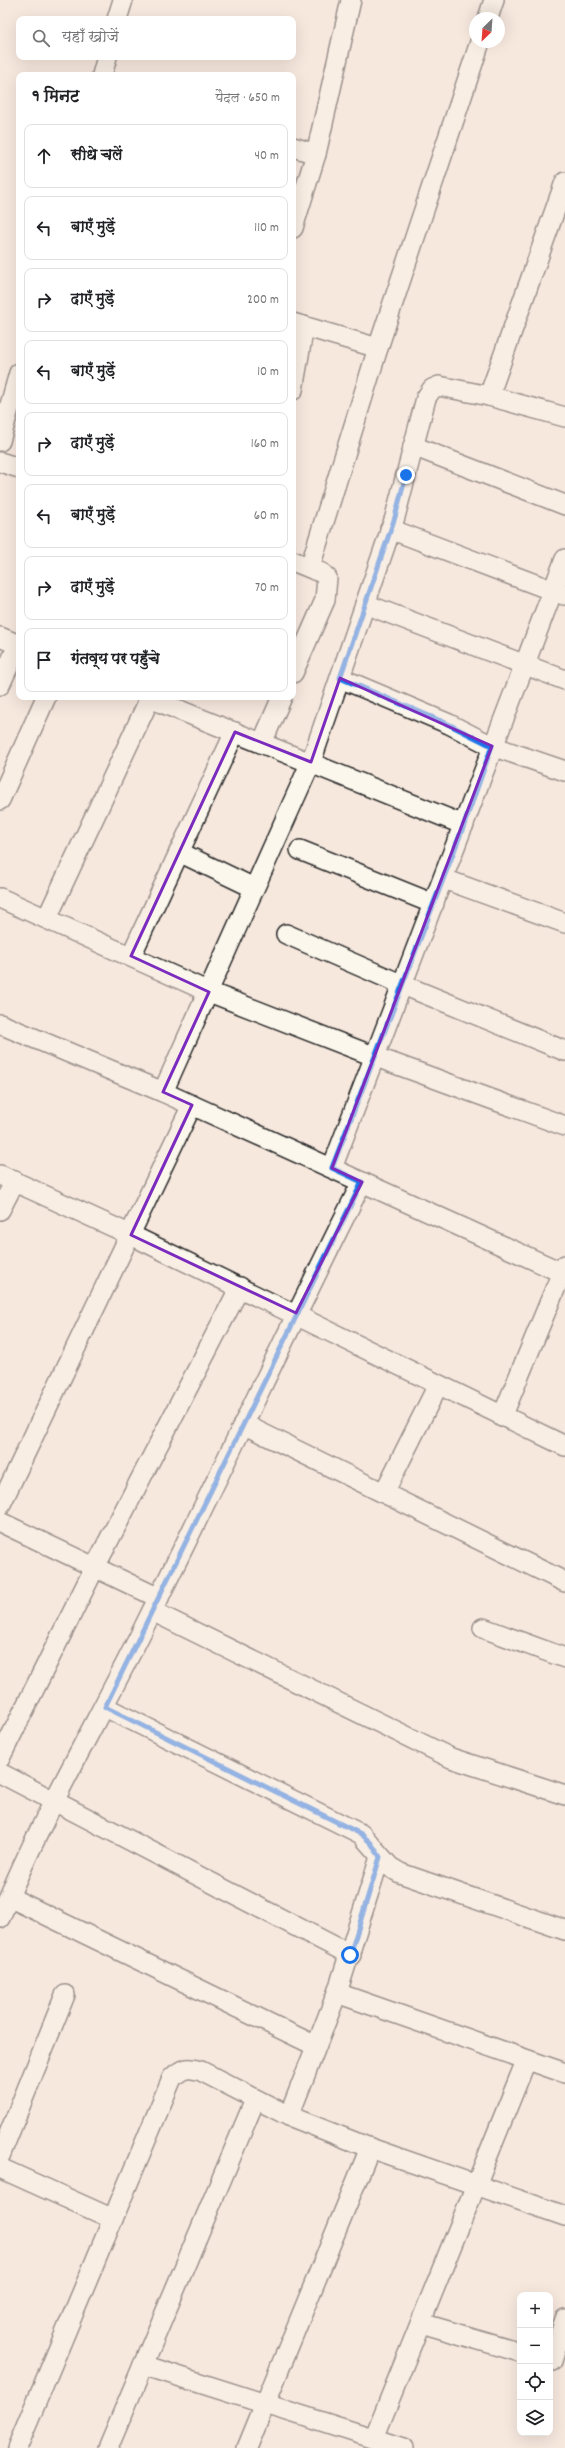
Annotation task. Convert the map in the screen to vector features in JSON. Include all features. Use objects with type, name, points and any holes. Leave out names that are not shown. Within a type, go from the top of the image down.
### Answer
[{"type":"street","points":[[118,16],[123,0]]},
{"type":"street","points":[[296,218],[316,154],[351,0]]},
{"type":"street","points":[[490,12],[494,0]]},
{"type":"street","points":[[296,666],[325,600],[328,588],[328,578],[301,564],[378,348],[478,48]]},
{"type":"street","points":[[103,72],[106,60]]},
{"type":"street","points":[[296,148],[316,154]]},
{"type":"street","points":[[488,396],[565,182]]},
{"type":"street","points":[[296,351],[298,325],[378,348]]},
{"type":"street","points":[[0,441],[16,384]]},
{"type":"street","points":[[163,1092],[210,992],[254,888],[311,762],[390,529],[426,398],[432,389],[439,386],[488,396],[565,417]]},
{"type":"street","points":[[413,446],[565,505]]},
{"type":"street","points":[[0,462],[16,467]]},
{"type":"street","points":[[390,529],[559,593]]},
{"type":"street","points":[[332,1168],[444,879],[492,746],[525,666],[559,593],[565,559]]},
{"type":"street","points":[[365,604],[565,680]]},
{"type":"street","points":[[0,637],[16,643]]},
{"type":"street","points":[[0,685],[16,650]]},
{"type":"street","points":[[340,678],[448,724],[492,746],[565,771]]},
{"type":"street","points":[[0,800],[45,700]]},
{"type":"street","points":[[47,918],[148,700]]},
{"type":"street","points":[[163,700],[183,703],[235,732],[464,825]]},
{"type":"street","points":[[262,743],[281,700]]},
{"type":"street","points":[[131,956],[235,732]]},
{"type":"street","points":[[300,850],[434,904]]},
{"type":"street","points":[[179,852],[254,888]]},
{"type":"street","points":[[444,879],[565,923]]},
{"type":"street","points":[[0,898],[210,992],[376,1057],[565,1126]]},
{"type":"street","points":[[286,934],[403,985],[565,1051]]},
{"type":"street","points":[[0,1024],[163,1092],[362,1182],[564,1270],[502,1417]]},
{"type":"street","points":[[0,1506],[192,1105]]},
{"type":"street","points":[[0,1210],[7,1178],[296,1313],[502,1417],[565,1446]]},
{"type":"street","points":[[0,1918],[54,1800],[105,1707],[156,1605],[296,1313],[362,1182]]},
{"type":"street","points":[[0,1758],[94,1567],[240,1287]]},
{"type":"street","points":[[384,1493],[438,1385]]},
{"type":"street","points":[[243,1424],[565,1582]]},
{"type":"street","points":[[0,1522],[94,1567],[156,1605],[451,1758],[565,1795]]},
{"type":"street","points":[[483,1628],[565,1658]]},
{"type":"street","points":[[105,1707],[361,1834],[371,1843],[380,1857],[390,1867],[400,1873],[565,1930]]},
{"type":"street","points":[[0,1773],[350,1955]]},
{"type":"street","points":[[289,2116],[337,1993],[380,1857]]},
{"type":"street","points":[[9,1897],[316,2046]]},
{"type":"street","points":[[337,1993],[526,2061],[565,2073]]},
{"type":"street","points":[[0,2156],[65,1995]]},
{"type":"street","points":[[374,2438],[477,2186],[526,2061]]},
{"type":"street","points":[[17,2448],[172,2078],[179,2070],[189,2068],[201,2071],[255,2100],[289,2116],[370,2148],[565,2216]]},
{"type":"street","points":[[108,2448],[255,2100]]},
{"type":"street","points":[[247,2448],[370,2148]]},
{"type":"street","points":[[0,2168],[113,2219]]},
{"type":"street","points":[[556,2362],[565,2319]]},
{"type":"street","points":[[421,2323],[517,2351]]},
{"type":"street","points":[[143,2365],[404,2448]]},
{"type":"highlighted area","points":[[340,678],[492,746],[332,1168],[362,1182],[296,1313],[131,1235],[192,1105],[163,1092],[209,992],[131,956],[235,732],[311,762]]},
{"type":"route","points":[[350,1955],[380,1857],[371,1843],[361,1834],[105,1707],[296,1313],[362,1182],[332,1168],[464,825],[492,746],[397,701],[340,678],[395,517],[406,475]]}]
